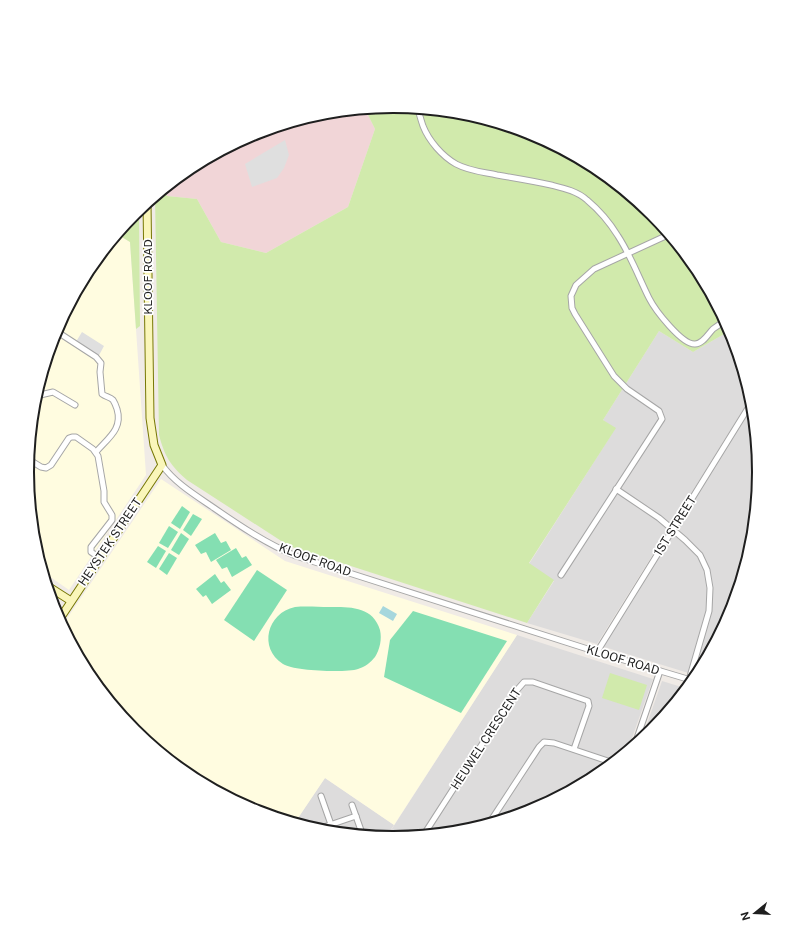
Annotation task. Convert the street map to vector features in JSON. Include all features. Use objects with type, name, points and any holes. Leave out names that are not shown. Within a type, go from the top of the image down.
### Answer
[{"type":"street","points":[[420,114],[429,138],[437,148],[456,164],[476,171],[555,186],[569,190],[585,198],[604,218],[629,253],[650,300],[667,322],[686,341],[695,345],[702,341],[721,324]]},
{"type":"street","name":"KLOOF ROAD","points":[[147,210],[150,418],[154,445],[162,465],[173,478],[233,521],[280,549],[327,566],[597,652],[687,679]]},
{"type":"street","points":[[561,575],[660,422],[662,416],[656,409],[627,389],[614,376],[575,314],[572,308],[571,296],[576,285],[594,269],[665,236]]},
{"type":"street","points":[[61,334],[96,357],[101,363],[100,372],[102,394],[106,397],[112,398],[114,402],[118,419],[117,428],[96,452]]},
{"type":"street","points":[[43,394],[53,392],[75,405]]},
{"type":"street","name":"1ST STREET","points":[[597,652],[747,409]]},
{"type":"street","points":[[34,463],[46,468],[51,465],[72,436],[79,439],[96,452],[100,466],[104,491],[104,502],[113,517],[111,522],[91,547],[91,552],[100,558]]},
{"type":"street","name":"HEYSTEK STREET","points":[[63,614],[162,465]]},
{"type":"street","points":[[616,489],[673,529],[700,555],[707,570],[709,578],[709,611],[695,667]]},
{"type":"street","points":[[54,590],[71,601]]},
{"type":"street","points":[[637,737],[660,671]]},
{"type":"street","name":"HEUWEL CRESCENT","points":[[427,830],[517,690],[524,682],[533,682],[588,701],[589,706],[574,749]]},
{"type":"street","points":[[492,818],[541,744],[544,742],[550,742],[574,749],[607,761]]},
{"type":"street","points":[[321,796],[331,825],[356,816]]},
{"type":"street","points":[[352,805],[361,830]]},
{"type":"shaded area","points":[[368,114],[375,129],[348,207],[266,253],[221,242],[197,199],[167,196],[166,194],[175,187],[214,161],[256,140],[278,132],[323,120]]},
{"type":"shaded area","points":[[285,140],[289,155],[284,168],[277,178],[252,187],[245,164]]},
{"type":"shaded area","points":[[122,237],[130,242],[146,475],[69,590],[49,576],[41,543],[37,519],[34,472],[37,426],[46,379],[61,335],[82,293]]},
{"type":"shaded area","points":[[659,331],[693,352],[725,333],[741,379],[746,405],[597,644],[527,623],[554,581],[529,564],[615,429],[603,420]]},
{"type":"shaded area","points":[[82,332],[104,346],[97,359],[74,345]]},
{"type":"shaded area","points":[[747,406],[750,426],[753,472],[750,519],[746,543],[741,566],[726,610],[705,652],[691,674],[598,645]]},
{"type":"shaded area","points":[[161,479],[285,561],[517,635],[394,825],[325,778],[297,819],[256,805],[214,784],[175,758],[156,743],[123,710],[108,691],[82,652],[66,620]]},
{"type":"shaded area","points":[[517,635],[653,679],[630,744],[612,758],[573,784],[531,805],[487,820],[440,829],[390,832]]},
{"type":"shaded area","points":[[662,681],[682,687],[664,710],[645,730]]},
{"type":"shaded area","points":[[325,778],[394,825],[389,832],[370,831],[347,829],[297,819]]},
{"type":"green space","points":[[394,113],[440,116],[487,125],[509,132],[531,140],[573,161],[612,187],[631,202],[664,235],[679,254],[705,293],[725,333],[693,352],[659,331],[603,420],[616,428],[529,563],[554,580],[527,623],[289,546],[187,480],[176,470],[169,460],[159,435],[155,203],[166,194],[167,196],[197,199],[221,242],[266,253],[348,207],[375,129],[368,114]]},
{"type":"green space","points":[[139,218],[140,326],[136,329],[130,242],[122,237]]},
{"type":"green space","points":[[182,506],[190,512],[180,529],[171,523]]},
{"type":"green space","points":[[193,514],[202,519],[191,536],[183,530]]},
{"type":"green space","points":[[169,526],[178,532],[168,548],[159,543]]},
{"type":"green space","points":[[181,533],[189,539],[179,555],[171,550]]},
{"type":"green space","points":[[215,533],[221,543],[226,541],[231,550],[211,562],[206,552],[201,554],[195,545]]},
{"type":"green space","points":[[158,546],[166,551],[156,568],[147,562]]},
{"type":"green space","points":[[236,548],[242,558],[246,556],[252,565],[232,577],[227,567],[222,569],[216,560]]},
{"type":"green space","points":[[169,553],[177,558],[167,575],[159,569]]},
{"type":"green space","points":[[257,570],[287,590],[254,641],[224,620]]},
{"type":"green space","points":[[215,574],[221,583],[224,581],[231,590],[212,604],[206,595],[203,597],[196,589]]},
{"type":"green space","points":[[295,607],[344,607],[366,612],[377,622],[380,630],[380,644],[375,657],[363,667],[343,671],[308,670],[283,664],[275,657],[270,649],[268,641],[269,632],[272,623],[278,616]]},
{"type":"green space","points":[[413,611],[507,641],[461,713],[384,677],[390,640]]},
{"type":"green space","points":[[610,673],[647,685],[639,710],[602,698]]},
{"type":"water","points":[[383,606],[397,614],[393,621],[379,613]]}]
